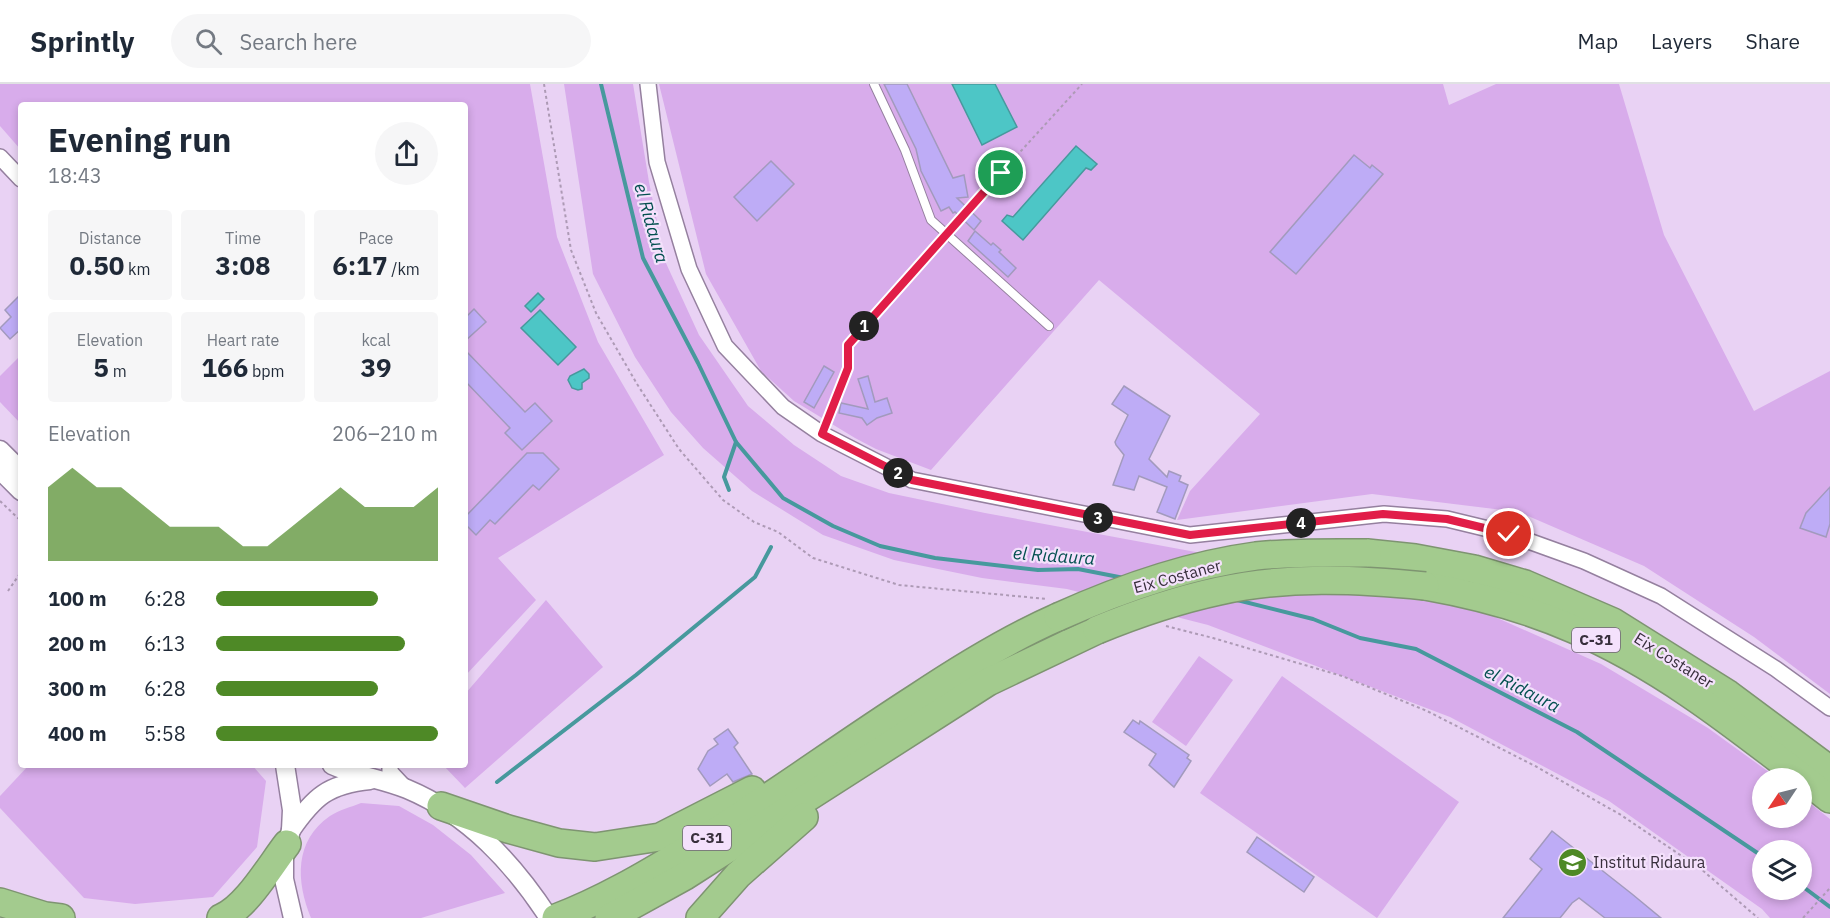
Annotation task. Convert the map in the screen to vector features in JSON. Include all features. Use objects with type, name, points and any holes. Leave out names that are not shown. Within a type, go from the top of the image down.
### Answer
[{"type":"highway","name":"Eix Costaner","points":[[556,918],[636,880],[687,850],[757,806],[849,741],[1053,608],[1088,603],[1169,576],[1244,559],[1301,553],[1367,553],[1415,558],[1474,569],[1525,585],[1613,622],[1728,694],[1830,770]]},
{"type":"highway","name":"Eix Costaner","points":[[609,918],[685,876],[988,682],[1097,630],[1138,614],[1219,590],[1263,584],[1365,580],[1425,586],[1517,607],[1574,629],[1627,656],[1691,695],[1830,799]]},
{"type":"highway","points":[[441,806],[508,829],[559,843],[595,847],[635,842],[660,837],[731,802],[788,769],[849,741]]},
{"type":"highway","points":[[700,918],[738,875],[808,813],[842,777]]},
{"type":"highway","points":[[221,918],[227,916],[242,902],[289,837]]},
{"type":"highway","points":[[0,902],[45,916],[61,918]]},
{"type":"street","points":[[648,84],[657,162],[689,269],[725,346],[783,407],[822,434],[912,480],[1190,535],[1383,514],[1447,519],[1509,534],[1584,561],[1661,596],[1776,669],[1830,708]]},
{"type":"street","points":[[0,157],[18,176]]},
{"type":"street","points":[[0,450],[18,468]]},
{"type":"street","points":[[0,470],[18,488]]},
{"type":"street","points":[[285,768],[292,810],[284,879],[293,918]]},
{"type":"street","points":[[340,768],[371,772],[441,806],[487,840],[529,887],[549,918]]},
{"type":"street","points":[[390,768],[390,772],[405,788]]},
{"type":"street","points":[[289,837],[308,807],[322,794],[335,787],[354,782],[371,772]]},
{"type":"lane","points":[[874,84],[905,150],[931,220],[1049,326]]},
{"type":"path","points":[[544,84],[571,250],[596,313],[637,384],[679,448],[723,500],[754,522],[778,532],[813,558],[899,585],[1053,608]]},
{"type":"path","points":[[822,434],[848,368],[848,345],[1082,84]]},
{"type":"path","points":[[0,501],[18,518]]},
{"type":"path","points":[[8,591],[18,576]]},
{"type":"path","points":[[1158,624],[1342,676],[1426,711],[1537,766],[1622,815],[1701,870],[1758,918]]},
{"type":"path","points":[[1803,918],[1830,888]]},
{"type":"shaded area","points":[[0,84],[530,84],[557,237],[598,342],[664,455],[498,558],[536,600],[468,673],[468,102],[18,102],[18,147],[0,126]]},
{"type":"shaded area","points":[[564,84],[633,84],[665,261],[699,335],[748,406],[794,445],[841,476],[889,493],[985,513],[1201,553],[1332,567],[1486,613],[1601,664],[1708,728],[1763,768],[1752,768],[1752,828],[1812,828],[1812,805],[1830,819],[1830,918],[1770,918],[1762,909],[1609,801],[1450,717],[1208,625],[1067,589],[982,578],[894,560],[823,535],[752,491],[703,448],[671,412],[635,357],[593,274]]},
{"type":"shaded area","points":[[659,84],[1443,84],[1449,105],[1496,84],[1619,84],[1664,235],[1754,411],[1830,371],[1830,694],[1754,637],[1644,566],[1519,512],[1372,494],[1177,520],[1190,491],[1260,414],[1099,280],[931,470],[876,449],[794,401],[761,371],[706,274]]},
{"type":"shaded area","points":[[952,84],[995,84],[1017,127],[982,145]]},
{"type":"shaded area","points":[[1076,146],[1097,164],[1091,170],[1086,168],[1023,240],[1002,221],[1007,215],[1013,217]]},
{"type":"shaded area","points":[[538,293],[544,299],[531,312],[525,306]]},
{"type":"shaded area","points":[[540,310],[576,347],[558,365],[521,328]]},
{"type":"shaded area","points":[[18,358],[18,421],[0,402],[0,376]]},
{"type":"shaded area","points":[[584,369],[589,374],[589,378],[582,383],[582,389],[572,388],[568,380],[570,376]]},
{"type":"shaded area","points":[[546,600],[603,667],[465,788],[446,768],[468,768],[468,691]]},
{"type":"shaded area","points":[[1199,656],[1233,680],[1186,746],[1152,722]]},
{"type":"shaded area","points":[[1282,676],[1459,802],[1377,918],[1200,793]]},
{"type":"shaded area","points":[[26,768],[255,768],[266,781],[257,847],[213,897],[135,904],[84,898],[0,808],[0,796]]},
{"type":"shaded area","points":[[361,803],[399,806],[433,825],[471,855],[505,893],[421,918],[311,918],[301,876],[304,850],[318,826],[330,816]]},
{"type":"building","points":[[884,84],[907,84],[953,178],[964,175],[968,197],[957,198],[981,221],[974,230],[949,207],[941,211],[921,171],[916,149]]},
{"type":"building","points":[[1354,155],[1370,168],[1372,165],[1383,174],[1296,274],[1270,252]]},
{"type":"building","points":[[771,161],[794,184],[757,221],[734,197]]},
{"type":"building","points":[[975,231],[991,245],[993,243],[1001,250],[999,252],[1016,268],[1008,277],[968,241]]},
{"type":"building","points":[[18,297],[18,332],[10,339],[0,328],[11,317],[5,310]]},
{"type":"building","points":[[474,309],[486,322],[468,338],[468,315]]},
{"type":"building","points":[[468,353],[525,412],[535,403],[552,421],[522,450],[505,433],[510,428],[468,384]]},
{"type":"building","points":[[824,366],[834,372],[814,408],[804,402]]},
{"type":"building","points":[[868,376],[875,402],[887,398],[892,413],[877,418],[867,425],[862,418],[839,413],[841,403],[868,409],[858,379]]},
{"type":"building","points":[[1124,386],[1170,416],[1149,459],[1167,477],[1169,471],[1181,476],[1179,481],[1188,485],[1175,519],[1157,512],[1167,487],[1139,476],[1134,490],[1113,485],[1124,455],[1115,442],[1128,415],[1112,404]]},
{"type":"building","points":[[527,453],[543,453],[559,469],[539,490],[533,485],[495,524],[490,520],[476,535],[468,527],[468,514]]},
{"type":"building","points":[[1830,487],[1830,524],[1826,537],[1800,528],[1806,513]]},
{"type":"building","points":[[1133,720],[1139,724],[1140,721],[1189,755],[1187,758],[1191,761],[1174,787],[1149,765],[1156,754],[1124,732]]},
{"type":"building","points":[[728,729],[738,743],[734,747],[752,774],[733,782],[727,774],[710,786],[698,769],[708,751],[718,744],[714,739]]},
{"type":"building","points":[[1552,831],[1661,918],[1605,918],[1579,898],[1560,918],[1503,918],[1542,869],[1530,859]]},
{"type":"building","points":[[1257,837],[1314,877],[1304,892],[1247,852]]},
{"type":"waterway","name":"el Ridaura","points":[[601,84],[643,258],[736,442],[783,498],[833,526],[880,546],[935,558],[1038,570],[1078,569],[1124,578]]},
{"type":"waterway","points":[[729,490],[724,477],[736,442]]},
{"type":"waterway","points":[[497,782],[636,675],[755,577],[771,547]]},
{"type":"waterway","name":"el Ridaura","points":[[1237,600],[1313,619],[1360,638],[1416,649],[1577,732],[1752,849]]},
{"type":"waterway","name":"el Ridaura","points":[[1812,894],[1830,907]]},
{"type":"place","name":"Institut Ridaura","points":[[1572,862]]},
{"type":"route","points":[[1001,173],[848,345],[848,368],[822,434],[912,480],[1190,535],[1383,514],[1447,519],[1509,534]]}]
